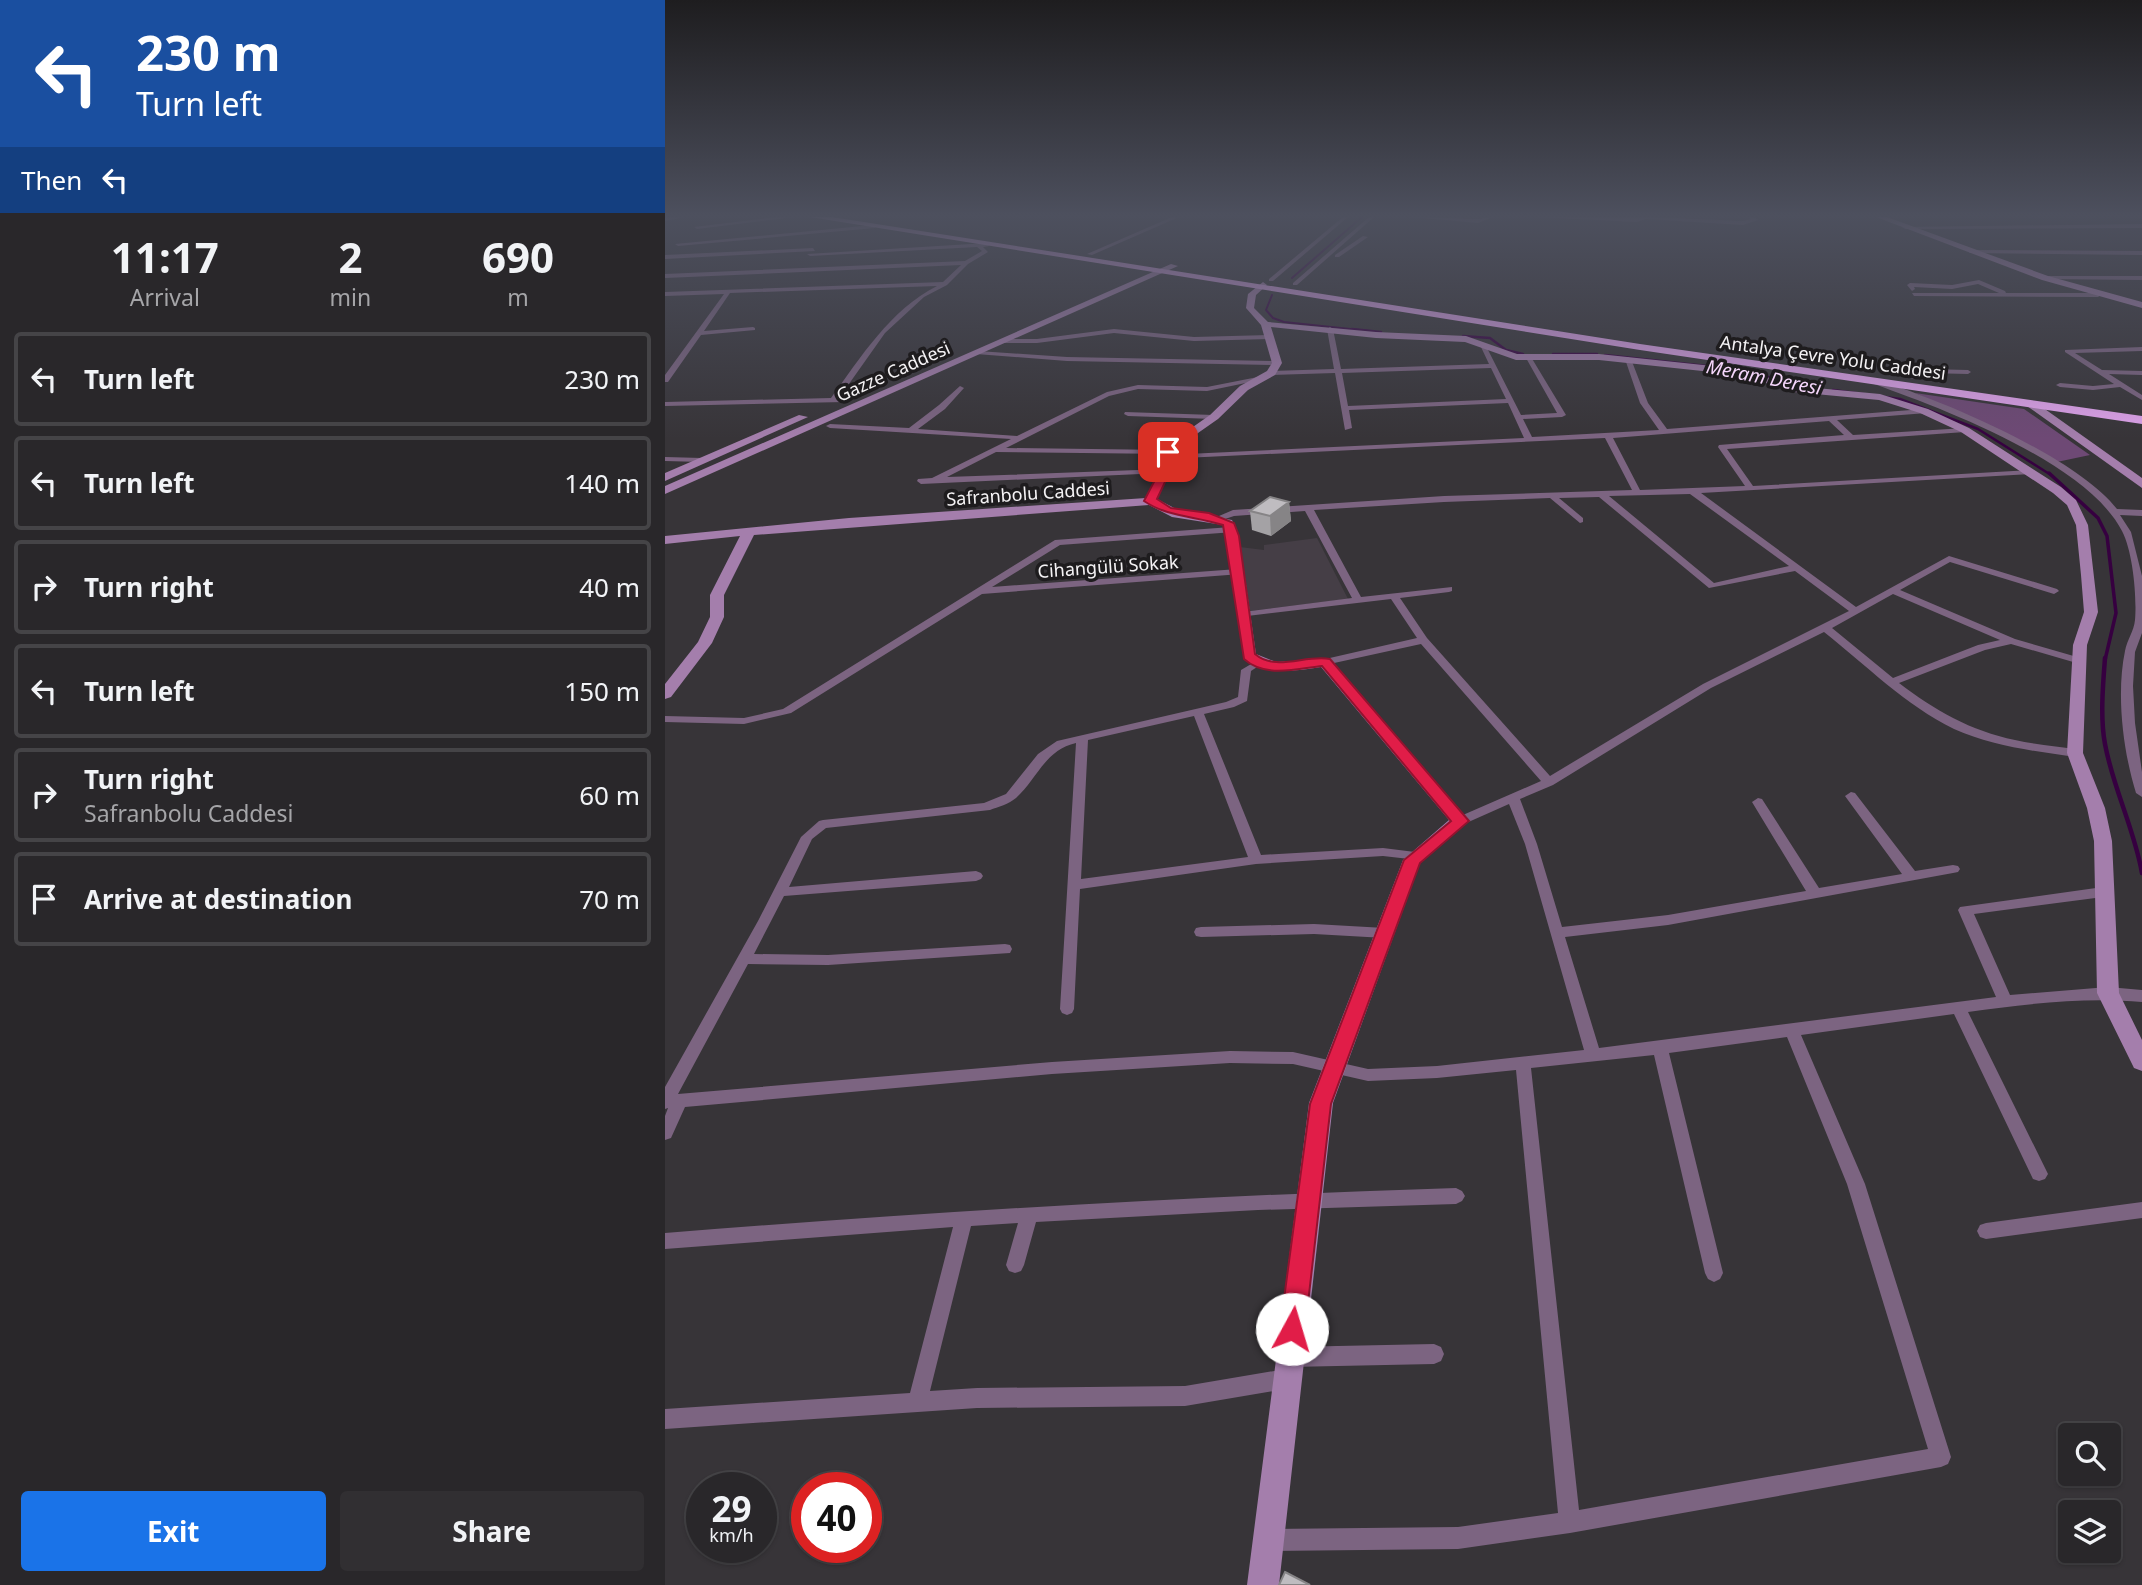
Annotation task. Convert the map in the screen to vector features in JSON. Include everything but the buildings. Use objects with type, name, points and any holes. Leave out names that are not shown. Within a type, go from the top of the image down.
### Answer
[{"type":"highway","name":"Antalya Çevre Yolu Caddesi","points":[[1316,291],[1873,381],[2140,419]]},
{"type":"highway","name":"Antalya Çevre Yolu Caddesi","points":[[1344,291],[1817,358],[2140,419]]},
{"type":"street","points":[[665,294],[756,291]]},
{"type":"street","points":[[665,404],[838,399],[883,332],[922,296],[932,291]]},
{"type":"street","name":"Gazze Caddesi","points":[[665,477],[838,399],[1097,291]]},
{"type":"street","name":"Gazze Caddesi","points":[[665,490],[1119,291]]},
{"type":"street","points":[[1256,291],[1252,294],[1250,308],[1265,324],[1269,337],[1271,372]]},
{"type":"street","points":[[1913,291],[2098,295]]},
{"type":"street","points":[[2002,291],[2007,293]]},
{"type":"street","points":[[2085,291],[2142,305]]},
{"type":"street","points":[[665,380],[728,292]]},
{"type":"street","points":[[1265,324],[1466,339],[1503,355],[1529,358],[1628,359],[1741,372],[1794,389],[1880,397],[1924,411],[1965,429],[2031,472],[2072,503],[2082,525],[2091,612],[2080,645],[2075,753],[2096,808],[2103,841],[2108,993],[2142,1062]]},
{"type":"street","points":[[699,332],[753,329]]},
{"type":"street","points":[[1330,329],[1348,428]]},
{"type":"street","points":[[1004,341],[1037,341],[1114,331],[1194,339],[1269,337]]},
{"type":"street","points":[[1484,347],[1521,417],[1529,439]]},
{"type":"street","points":[[2142,349],[2067,351],[2142,398]]},
{"type":"street","points":[[978,353],[1271,372],[1492,366]]},
{"type":"street","points":[[1521,417],[1562,415],[1529,358]]},
{"type":"street","points":[[1628,359],[1644,403],[1664,431]]},
{"type":"street","points":[[1913,377],[1926,371],[1968,372]]},
{"type":"street","points":[[1223,524],[1167,511],[1159,503],[1150,501],[1167,454],[1214,417],[1244,388],[1271,372]]},
{"type":"street","points":[[935,480],[991,450],[1125,388],[1207,388],[1271,372]]},
{"type":"street","points":[[2100,372],[2142,373]]},
{"type":"street","points":[[1873,381],[1956,412],[2014,439],[2095,491],[2128,532],[2137,580],[2140,622],[2130,650],[2136,683],[2137,767],[2142,793]]},
{"type":"street","points":[[2060,385],[2093,388],[2120,384]]},
{"type":"street","points":[[909,431],[942,407],[960,388]]},
{"type":"street","points":[[1345,408],[1511,401]]},
{"type":"street","points":[[2031,404],[2142,484]]},
{"type":"street","points":[[991,450],[1167,454],[1608,436],[1924,411]]},
{"type":"street","points":[[1128,414],[1214,417]]},
{"type":"street","points":[[1831,419],[1851,437]]},
{"type":"street","points":[[830,426],[1018,437]]},
{"type":"street","points":[[1749,486],[1722,447],[1965,429]]},
{"type":"street","points":[[1608,436],[1637,492]]},
{"type":"street","points":[[665,459],[702,460]]},
{"type":"street","points":[[921,481],[1162,471]]},
{"type":"street","points":[[665,719],[744,721],[787,710],[1058,542],[1223,524],[1233,513],[2031,472]]},
{"type":"street","points":[[1692,491],[1856,611]]},
{"type":"street","points":[[1600,494],[1712,586],[1795,568]]},
{"type":"street","points":[[1551,495],[1580,520]]},
{"type":"street","name":"Safranbolu Caddesi","points":[[665,540],[748,534],[849,522],[1150,501]]},
{"type":"street","points":[[1308,508],[1358,601]]},
{"type":"street","points":[[2114,512],[2142,513]]},
{"type":"street","points":[[1223,524],[1238,572],[1249,656],[1258,663],[1275,667],[1325,662],[1423,640]]},
{"type":"street","points":[[665,694],[705,643],[717,617],[717,594],[748,534]]},
{"type":"street","points":[[1263,1585],[1321,1104],[1412,860],[1460,821],[1549,782],[1707,686],[1856,611],[1949,559],[2053,591]]},
{"type":"street","name":"Cihangülü Sokak","points":[[981,591],[1238,572]]},
{"type":"street","points":[[1243,615],[1449,589]]},
{"type":"street","points":[[1894,591],[2011,641],[2080,661]]},
{"type":"street","points":[[1394,596],[1423,640],[1549,782]]},
{"type":"street","points":[[1825,627],[1935,713],[1960,727],[2019,746],[2075,753]]},
{"type":"street","points":[[1893,681],[1982,646],[2011,641]]},
{"type":"street","points":[[1325,662],[1460,821]]},
{"type":"street","points":[[665,1133],[670,1102],[807,837],[823,824],[986,807],[1010,797],[1042,757],[1061,743],[1243,699],[1246,670],[1258,663]]},
{"type":"street","points":[[1198,712],[1256,860]]},
{"type":"street","points":[[1067,1009],[1082,737]]},
{"type":"street","points":[[1851,796],[1911,876]]},
{"type":"street","points":[[1513,798],[1531,844],[1593,1056]]},
{"type":"street","points":[[1758,802],[1814,892]]},
{"type":"street","points":[[1074,885],[1256,860],[1384,852],[1418,856]]},
{"type":"street","points":[[1557,933],[1668,920],[1952,869]]},
{"type":"street","points":[[780,892],[976,876]]},
{"type":"street","points":[[2005,1001],[1965,910],[2103,892]]},
{"type":"street","points":[[1201,932],[1314,929],[1384,933]]},
{"type":"street","points":[[744,959],[828,960],[1005,949]]},
{"type":"street","points":[[670,1102],[1052,1068],[1230,1057],[1293,1058],[1368,1075],[1437,1072],[1660,1048],[1791,1028],[2005,1001],[2108,993],[2142,996]]},
{"type":"street","points":[[1959,1008],[2039,1174]]},
{"type":"street","points":[[1268,1540],[1458,1538],[1570,1522],[1941,1457],[1856,1184],[1791,1028]]},
{"type":"street","points":[[1660,1048],[1714,1273]]},
{"type":"street","points":[[1523,1063],[1570,1522]]},
{"type":"street","points":[[665,1241],[1029,1214],[1308,1199],[1456,1196]]},
{"type":"street","points":[[1986,1231],[2142,1210]]},
{"type":"street","points":[[1015,1265],[1029,1214]]},
{"type":"street","points":[[917,1402],[964,1218]]},
{"type":"street","points":[[1289,1357],[1434,1354]]},
{"type":"street","points":[[665,1419],[977,1398],[1185,1396],[1286,1379]]},
{"type":"shaded area","points":[[1915,393],[2024,409],[2090,455],[2052,463],[2024,444]]},
{"type":"shaded area","points":[[1317,538],[1348,599],[1250,611],[1240,547],[1264,550],[1264,545]]},
{"type":"waterway","name":"Meram Deresi","points":[[1272,295],[1266,310],[1273,318],[1284,322],[1369,331]]},
{"type":"waterway","name":"Meram Deresi","points":[[1352,329],[1381,332]]},
{"type":"waterway","name":"Meram Deresi","points":[[1463,336],[1490,338],[1506,350],[1523,354]]},
{"type":"waterway","name":"Meram Deresi","points":[[1553,354],[1597,354]]},
{"type":"waterway","name":"Meram Deresi","points":[[1605,355],[1744,370],[1803,387]]},
{"type":"waterway","name":"Meram Deresi","points":[[1833,390],[1900,399],[1978,429],[2051,475]]},
{"type":"waterway","name":"Meram Deresi","points":[[2049,473],[2098,518],[2107,536],[2116,613],[2105,660]]},
{"type":"waterway","name":"Meram Deresi","points":[[2105,658],[2103,734],[2142,873]]},
{"type":"route","points":[[1168,452],[1161,480],[1150,501],[1159,503],[1167,511],[1209,517],[1228,523],[1233,536],[1249,656],[1258,663],[1275,667],[1325,662],[1396,749],[1460,821],[1412,860],[1321,1104],[1292,1329]]}]
